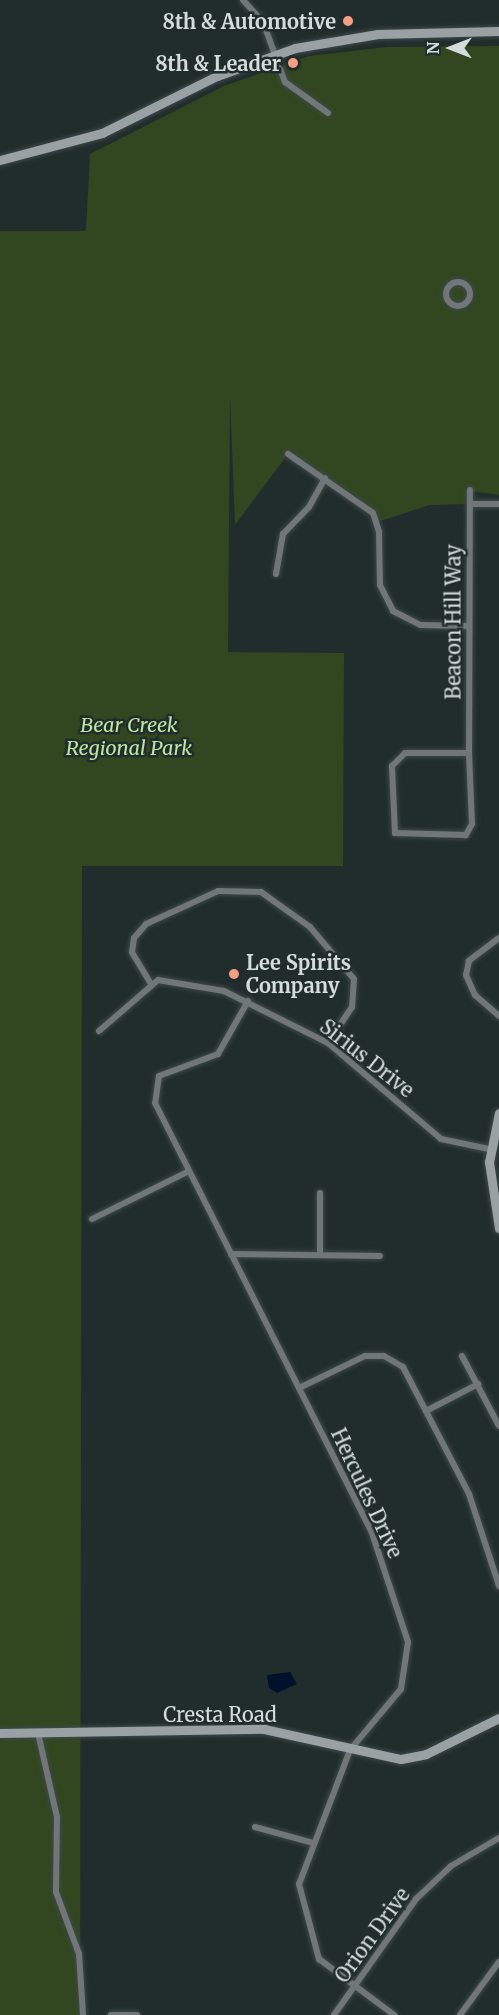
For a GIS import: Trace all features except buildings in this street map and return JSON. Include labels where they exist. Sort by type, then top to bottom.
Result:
[{"type":"main road","points":[[0,160],[102,133],[275,54],[378,34],[499,31]]},
{"type":"main road","points":[[499,1113],[489,1149],[490,1196],[499,1228]]},
{"type":"main road","name":"Cresta Road","points":[[0,1733],[264,1730],[350,1750],[412,1758],[499,1718]]},
{"type":"street","points":[[243,0],[263,22],[293,92],[328,114]]},
{"type":"street","points":[[288,454],[373,513],[379,532],[380,585],[393,611],[421,625],[469,626]]},
{"type":"street","points":[[276,574],[283,534],[309,507],[325,478]]},
{"type":"street","name":"Beacon Hill Way","points":[[470,490],[469,626],[470,753],[470,830],[459,837],[395,833],[396,758],[470,753]]},
{"type":"street","points":[[470,504],[499,504]]},
{"type":"street","points":[[99,1031],[152,984],[133,959],[134,938],[146,924],[218,891],[261,891],[310,927],[354,979],[352,1007],[328,1043]]},
{"type":"street","points":[[499,938],[469,961],[466,975],[475,995],[499,1016]]},
{"type":"street","name":"Sirius Drive","points":[[152,984],[174,980],[248,1001],[328,1043],[441,1140],[489,1149]]},
{"type":"street","name":"Hercules Drive","points":[[248,1001],[218,1054],[165,1071],[155,1085],[155,1103],[371,1530],[408,1642],[408,1666],[396,1701],[350,1750],[299,1884],[311,1940],[325,1965],[394,2015]]},
{"type":"street","points":[[92,1219],[189,1171]]},
{"type":"street","points":[[320,1194],[320,1255]]},
{"type":"street","points":[[231,1254],[380,1256]]},
{"type":"street","points":[[299,1388],[352,1360],[375,1355],[393,1360],[408,1375],[469,1494],[499,1586]]},
{"type":"street","points":[[462,1356],[499,1426]]},
{"type":"street","points":[[426,1411],[478,1384]]},
{"type":"street","points":[[38,1733],[57,1817],[56,1892],[79,1954],[83,2015]]},
{"type":"street","points":[[255,1827],[313,1843]]},
{"type":"street","name":"Orion Drive","points":[[334,2015],[423,1893],[463,1858],[499,1838]]},
{"type":"street","points":[[460,2015],[499,1962]]},
{"type":"street","points":[[111,2015],[137,2015]]},
{"type":"green space","name":"Bear Creek Regional Park","points":[[499,46],[499,495],[470,491],[470,504],[430,505],[377,522],[360,499],[288,454],[235,525],[230,396],[228,652],[344,653],[343,866],[82,866],[80,2015],[0,2015],[0,231],[86,231],[90,154],[224,86],[309,56],[387,47]]},
{"type":"water","points":[[290,1672],[297,1684],[277,1693],[269,1688],[267,1675]]},
{"type":"place","name":"8th & Automotive","points":[[348,21]]},
{"type":"place","name":"8th & Leader","points":[[293,63]]},
{"type":"place","name":"Lee Spirits Company","points":[[234,974]]}]
